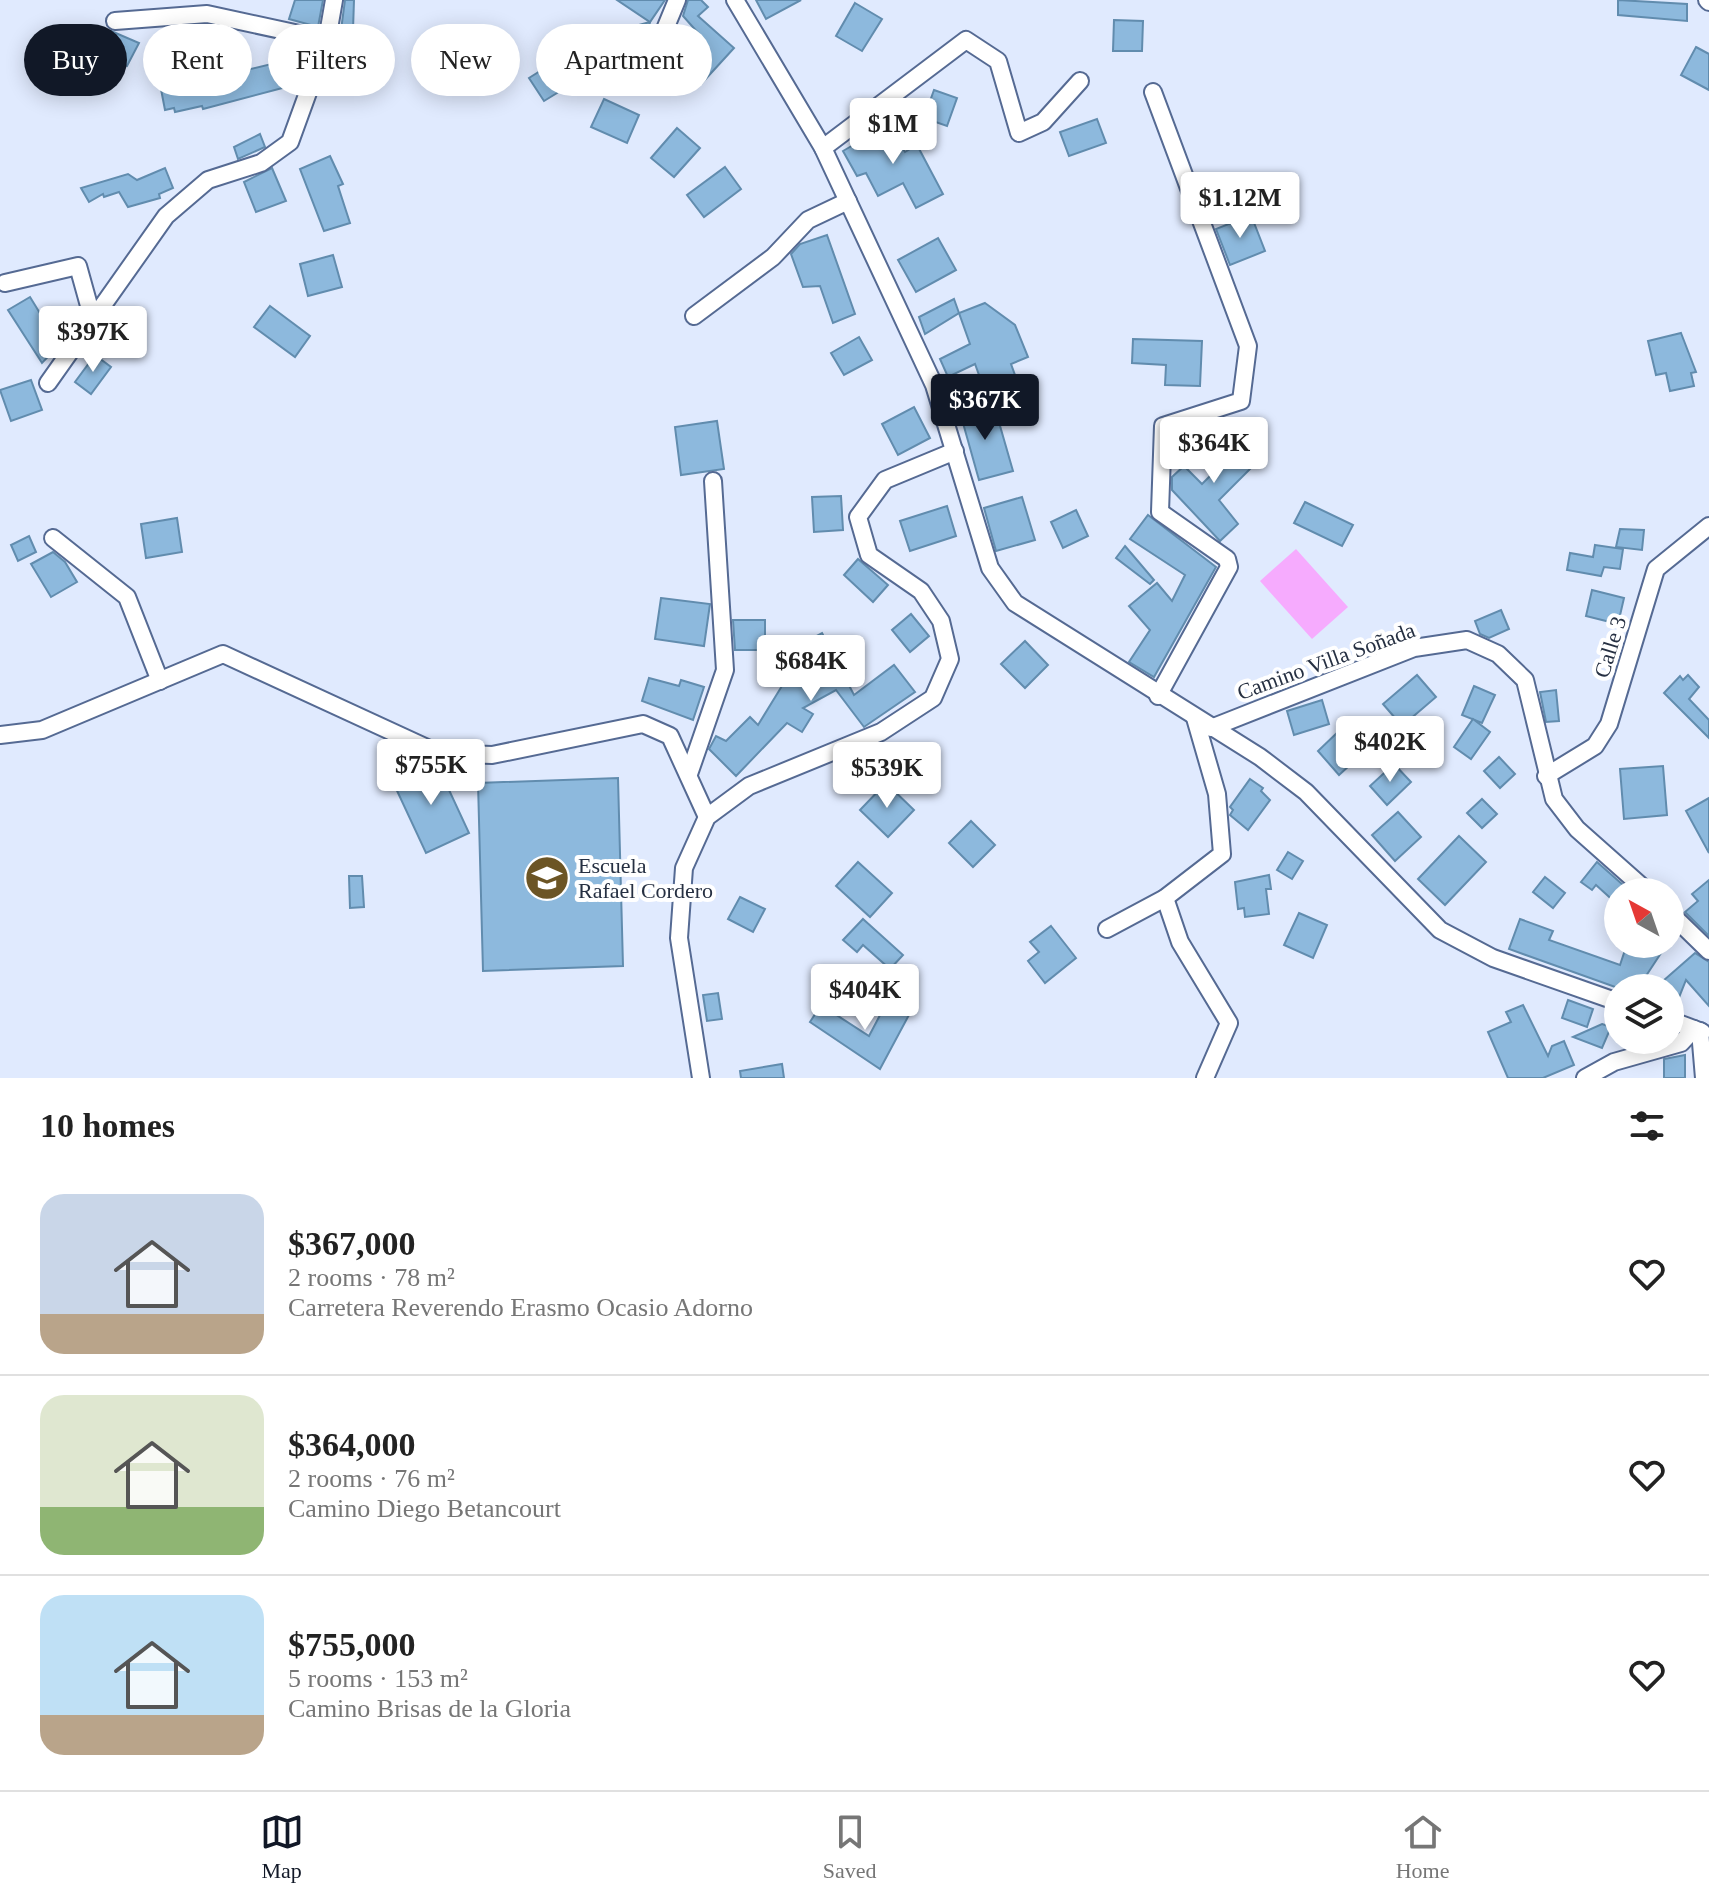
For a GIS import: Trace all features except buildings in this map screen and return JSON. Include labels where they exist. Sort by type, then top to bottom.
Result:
[{"type":"street","points":[[330,24],[334,0]]},
{"type":"street","points":[[667,24],[677,0]]},
{"type":"street","points":[[736,0],[823,148],[934,385],[990,568],[1015,603],[1158,696],[1260,757],[1306,792],[1440,930],[1493,958],[1604,997]]},
{"type":"street","points":[[115,21],[207,14],[268,27]]},
{"type":"street","points":[[823,148],[966,40],[998,61],[1019,133],[1043,122],[1080,81]]},
{"type":"street","points":[[1153,92],[1248,346],[1241,401],[1163,426],[1160,512],[1227,559],[1229,567],[1158,696]]},
{"type":"street","points":[[48,383],[166,216],[208,180],[261,163],[290,142],[307,96]]},
{"type":"street","points":[[694,316],[773,257],[808,220],[848,201]]},
{"type":"street","points":[[5,283],[78,266],[93,320]]},
{"type":"street","points":[[701,1078],[679,938],[684,868],[707,817],[749,786],[881,732],[933,698],[950,659],[941,621],[921,591],[869,555],[858,517],[885,480],[955,451]]},
{"type":"street","points":[[689,774],[725,670],[713,481]]},
{"type":"street","name":"Calle 3","points":[[1546,776],[1595,746],[1609,724],[1656,569],[1709,526]]},
{"type":"street","points":[[53,538],[127,597],[160,681]]},
{"type":"street","name":"Camino Villa Soñada","points":[[1211,728],[1414,648],[1467,640],[1498,654],[1525,680],[1554,799],[1577,829],[1632,878]]},
{"type":"street","points":[[0,735],[42,730],[223,654],[438,753],[492,755],[643,724],[670,736],[707,817]]},
{"type":"street","points":[[1107,929],[1165,898],[1222,854],[1217,794],[1195,718]]},
{"type":"street","points":[[1165,898],[1180,942],[1229,1023],[1205,1078]]},
{"type":"street","points":[[1684,927],[1709,951]]},
{"type":"street","points":[[1585,1078],[1614,1062],[1681,1043],[1701,1032],[1704,1078]]},
{"type":"shaded area","points":[[1296,549],[1348,607],[1312,639],[1260,581]]},
{"type":"place","name":"Escuela Rafael Cordero","points":[[547,878]]}]
